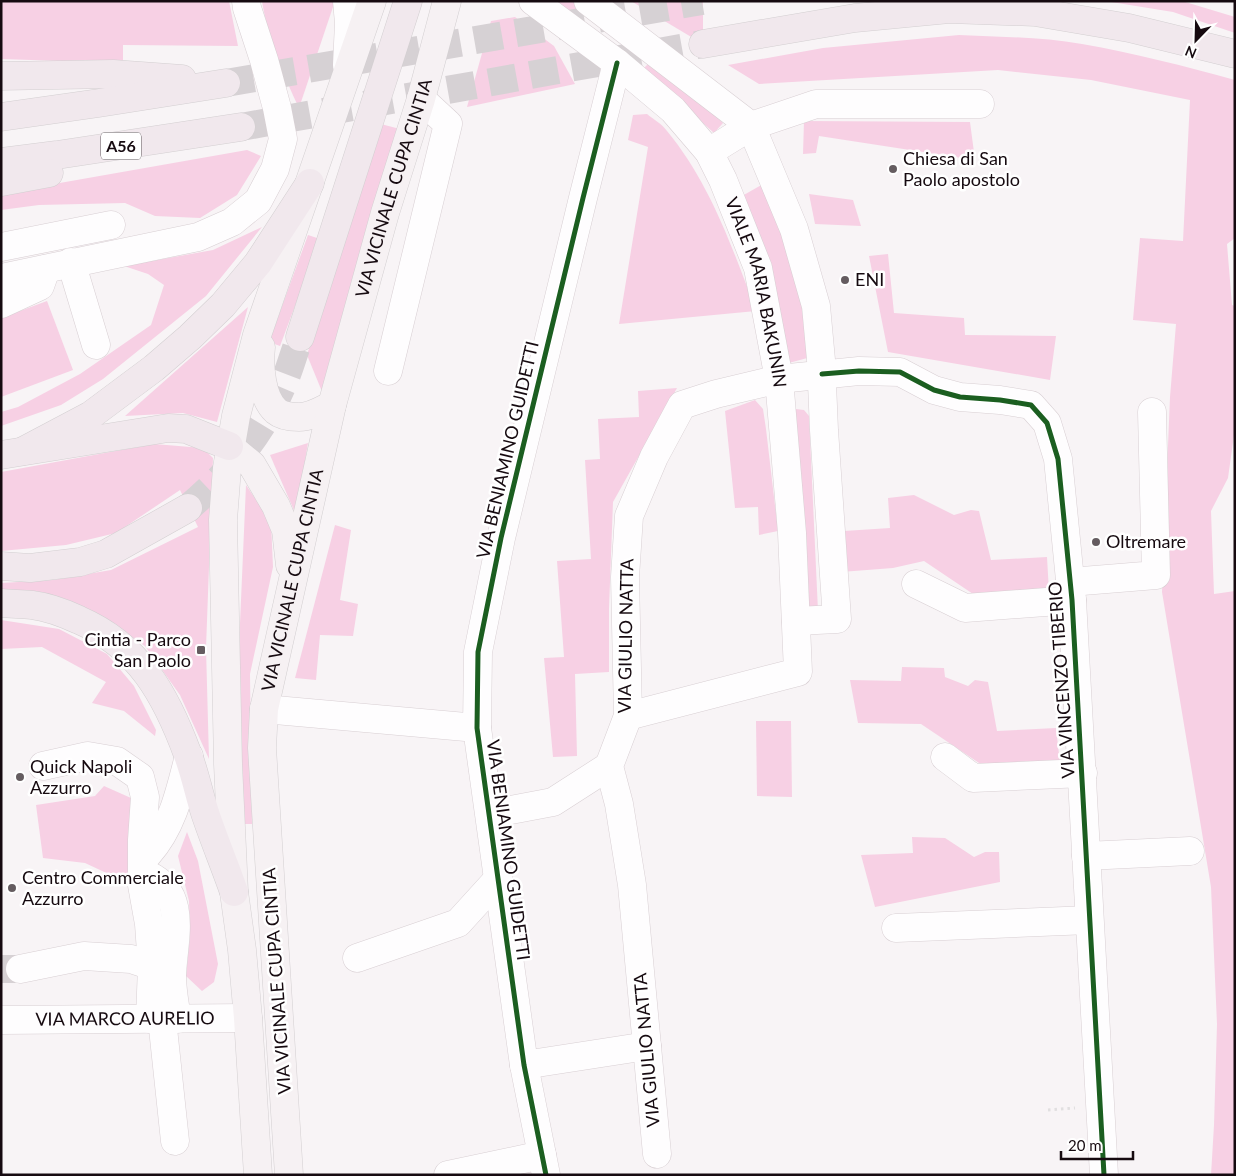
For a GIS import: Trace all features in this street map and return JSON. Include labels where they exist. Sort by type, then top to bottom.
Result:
[{"type":"highway","points":[[300,337],[408,1]]},
{"type":"highway","points":[[703,44],[854,18],[949,9],[1035,12],[1129,28],[1235,54]]},
{"type":"highway","points":[[1,76],[113,74],[226,83],[1,116]]},
{"type":"highway","name":"A56","points":[[1,162],[57,156],[241,127]]},
{"type":"highway","points":[[1,182],[60,170],[160,140]]},
{"type":"highway","points":[[12,453],[90,415],[154,368],[190,337],[223,305],[258,263],[310,183]]},
{"type":"highway","points":[[12,453],[168,428],[186,429],[229,446]]},
{"type":"highway","points":[[3,567],[30,568],[58,565],[80,562],[106,554],[188,508]]},
{"type":"highway","points":[[1,603],[32,605],[59,611],[93,627],[124,648],[142,666],[166,702],[189,756],[206,814],[234,892]]},
{"type":"main road","name":"VIA VICINALE CUPA CINTIA","points":[[258,1175],[248,1018],[242,950],[234,892],[228,764],[224,520],[229,446],[266,306],[372,1]]},
{"type":"main road","name":"VIA VICINALE CUPA CINTIA","points":[[289,1175],[262,748],[264,709],[332,405],[385,213],[451,3]]},
{"type":"main road","points":[[266,306],[260,361],[267,397],[276,411],[286,416],[300,418],[314,414],[332,405]]},
{"type":"main road","points":[[229,446],[252,465],[276,506],[286,530],[292,587]]},
{"type":"street","points":[[1,278],[198,237],[232,222],[258,201],[275,168],[283,139],[269,79],[246,1]]},
{"type":"street","points":[[347,1],[349,23],[347,77]]},
{"type":"street","name":"VIALE MARIA BAKUNIN","points":[[533,1],[617,63],[673,110],[709,152],[723,180],[758,268],[780,379],[792,533],[798,672],[628,716]]},
{"type":"street","points":[[588,1],[751,126],[794,229],[816,306],[837,619],[796,621]]},
{"type":"street","points":[[584,38],[629,32]]},
{"type":"street","name":"VIA BENIAMINO GUIDETTI","points":[[544,1165],[524,1064],[477,728],[478,652],[501,538],[580,207],[617,63]]},
{"type":"street","points":[[388,372],[448,124],[420,99]]},
{"type":"street","points":[[709,152],[751,126],[816,104],[980,104]]},
{"type":"street","points":[[1,247],[111,225]]},
{"type":"street","points":[[1,304],[40,286],[58,266]]},
{"type":"street","points":[[58,266],[96,345]]},
{"type":"street","name":"VIA VINCENZO TIBERIO","points":[[780,379],[859,371],[900,372],[934,390],[960,397],[1031,405],[1047,423],[1058,458],[1071,591],[1083,773],[1089,920],[1104,1175]]},
{"type":"street","name":"VIA GIULIO NATTA","points":[[657,1154],[632,885],[619,804],[608,766],[628,716],[625,577],[629,516],[654,457],[682,405],[716,394],[780,379]]},
{"type":"street","points":[[916,584],[965,608],[1156,575],[1152,412]]},
{"type":"street","points":[[784,436],[824,430]]},
{"type":"street","name":"VIA BENIAMINO GUIDETTI","points":[[264,709],[477,728]]},
{"type":"street","points":[[43,766],[88,756],[117,761],[140,777],[145,797],[145,863],[152,966],[163,1019],[175,1141]]},
{"type":"street","points":[[145,863],[167,829],[189,756]]},
{"type":"street","points":[[945,757],[973,778],[1083,773]]},
{"type":"street","points":[[490,814],[552,802],[608,766]]},
{"type":"street","points":[[1086,856],[1190,851]]},
{"type":"street","points":[[145,863],[160,880],[173,900],[177,925],[172,978],[163,1019]]},
{"type":"street","points":[[358,958],[458,923],[498,880]]},
{"type":"street","points":[[896,928],[1089,920]]},
{"type":"street","points":[[20,969],[84,956],[132,959],[152,966]]},
{"type":"street","name":"VIA MARCO AURELIO","points":[[1,1020],[248,1018]]},
{"type":"street","points":[[524,1064],[647,1046]]},
{"type":"street","points":[[448,1175],[544,1165]]},
{"type":"shaded area","points":[[1,1],[229,1],[238,46],[123,45],[123,63],[1,59]]},
{"type":"shaded area","points":[[262,1],[335,1],[299,108],[277,56]]},
{"type":"shaded area","points":[[552,1],[572,1],[584,10],[574,16]]},
{"type":"shaded area","points":[[631,1],[703,1],[703,44]]},
{"type":"shaded area","points":[[1105,1],[1182,1],[1235,17],[1235,33],[1173,12]]},
{"type":"shaded area","points":[[515,17],[554,46],[575,84],[467,107],[491,21]]},
{"type":"shaded area","points":[[959,35],[1036,39],[1082,44],[1121,51],[1235,80],[1235,238],[1227,244],[1232,305],[1235,306],[1235,428],[1228,478],[1211,511],[1214,594],[1235,591],[1235,1175],[1211,1175],[1217,1024],[1211,887],[1162,592],[1170,397],[1176,324],[1133,320],[1140,238],[1183,241],[1190,100],[1091,80],[998,70],[759,84],[728,65],[823,48]]},
{"type":"shaded area","points":[[653,59],[723,123],[714,133],[643,69]]},
{"type":"shaded area","points":[[647,114],[665,128],[696,172],[719,217],[756,311],[619,324],[648,147],[628,140],[633,115]]},
{"type":"shaded area","points":[[804,121],[970,122],[975,160],[819,136],[816,153],[803,154]]},
{"type":"shaded area","points":[[377,123],[400,129],[323,394],[307,355]]},
{"type":"shaded area","points":[[247,150],[261,156],[237,195],[200,218],[155,216],[125,203],[39,205],[1,210],[1,191],[37,187]]},
{"type":"shaded area","points":[[765,183],[794,265],[811,357],[785,364],[742,196]]},
{"type":"shaded area","points":[[809,194],[853,200],[861,226],[815,224]]},
{"type":"shaded area","points":[[262,227],[206,296],[103,379],[61,405],[1,426],[1,412],[18,407],[80,374],[151,325],[164,285],[148,274],[124,266],[213,250]]},
{"type":"shaded area","points":[[308,235],[320,239],[280,346],[269,342]]},
{"type":"shaded area","points":[[888,254],[894,313],[964,318],[965,335],[1056,336],[1050,380],[888,352],[869,256]]},
{"type":"shaded area","points":[[47,301],[73,370],[1,397],[1,318]]},
{"type":"shaded area","points":[[248,307],[217,422],[183,413],[125,416]]},
{"type":"shaded area","points":[[677,388],[613,502],[609,672],[575,674],[577,756],[553,757],[544,658],[564,657],[557,561],[591,559],[585,460],[600,459],[598,419],[639,417],[638,391]]},
{"type":"shaded area","points":[[755,400],[763,409],[778,531],[759,535],[758,507],[735,508],[725,411]]},
{"type":"shaded area","points":[[796,409],[804,410],[809,416],[818,611],[801,612],[792,412]]},
{"type":"shaded area","points":[[308,443],[296,515],[270,455]]},
{"type":"shaded area","points":[[154,444],[203,448],[213,458],[206,648],[209,759],[180,695],[145,646],[101,617],[1,594],[1,583],[53,580],[111,570],[198,527],[180,490],[116,533],[66,545],[1,551],[1,472]]},
{"type":"shaded area","points":[[246,485],[271,522],[273,567],[250,674],[252,824],[243,824],[238,669]]},
{"type":"shaded area","points":[[914,495],[954,515],[971,510],[979,511],[991,560],[1047,557],[1049,592],[979,598],[924,561],[893,568],[841,572],[844,531],[890,528],[888,498]]},
{"type":"shaded area","points":[[335,525],[351,530],[340,600],[358,604],[353,636],[320,635],[316,680],[295,678]]},
{"type":"shaded area","points":[[1,620],[59,629],[107,654],[134,686],[156,730],[155,736],[124,711],[92,703],[106,682],[42,647],[1,649]]},
{"type":"shaded area","points":[[902,667],[944,668],[945,677],[968,686],[975,680],[988,682],[997,731],[1056,728],[1060,763],[988,769],[921,724],[858,723],[850,680],[901,681]]},
{"type":"shaded area","points":[[756,721],[791,721],[792,797],[757,796]]},
{"type":"shaded area","points":[[104,786],[131,798],[130,884],[85,863],[43,858],[36,805],[95,796]]},
{"type":"shaded area","points":[[187,832],[198,861],[218,964],[214,982],[202,991],[186,976],[190,936],[189,901],[178,856]]},
{"type":"shaded area","points":[[912,837],[945,838],[974,857],[985,852],[999,852],[1000,882],[875,907],[861,855],[913,853]]},
{"type":"tunnel","points":[[226,83],[702,1]]},
{"type":"tunnel","points":[[241,127],[703,44]]},
{"type":"tunnel","points":[[188,508],[218,481],[255,436],[275,402],[300,337]]},
{"type":"tunnel","points":[[1,969],[20,969]]},
{"type":"cycle path","points":[[546,1175],[524,1065],[477,728],[478,652],[501,538],[617,63]]},
{"type":"cycle path","points":[[822,374],[859,371],[900,372],[934,390],[960,397],[1031,405],[1047,423],[1058,459],[1072,600],[1104,1175]]},
{"type":"place","name":"Chiesa di San Paolo apostolo","points":[[893,169]]},
{"type":"place","name":"ENI","points":[[845,280]]},
{"type":"place","name":"Oltremare","points":[[1096,542]]},
{"type":"place","name":"Cintia - Parco San Paolo","points":[[201,650]]},
{"type":"place","name":"Quick Napoli Azzurro","points":[[20,777]]},
{"type":"place","name":"Centro Commerciale Azzurro","points":[[12,888]]}]
